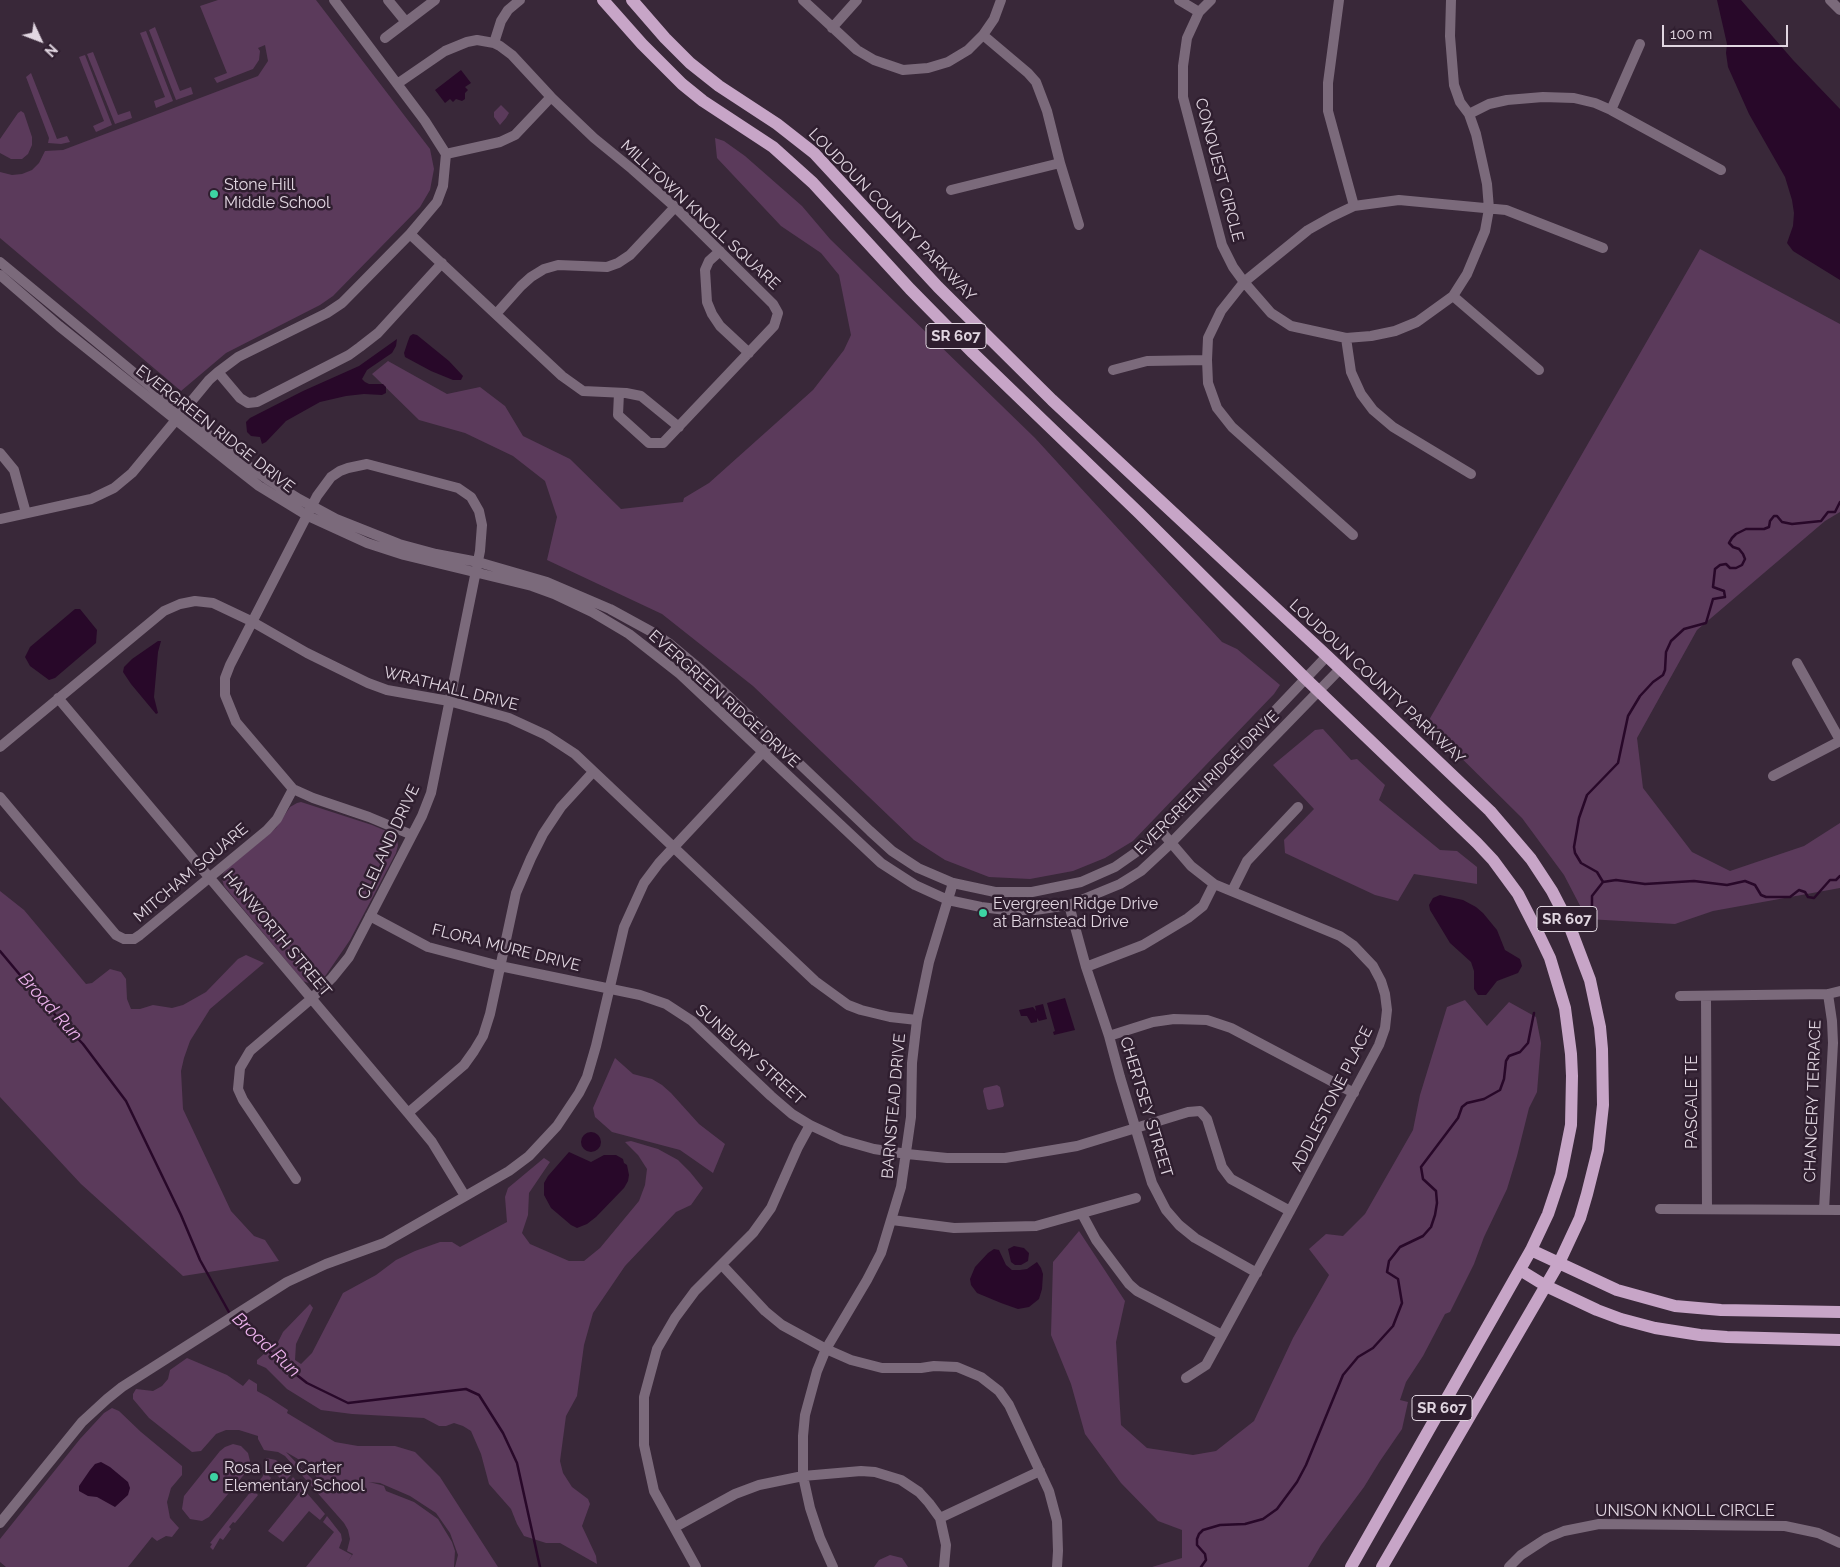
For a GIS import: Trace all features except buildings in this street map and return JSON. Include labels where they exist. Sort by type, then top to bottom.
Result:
[{"type":"main road","name":"SR 607","points":[[603,0],[642,44],[682,84],[703,101],[774,148],[813,182],[910,289],[972,353],[1139,513],[1318,691],[1436,802],[1493,860],[1518,894],[1550,958],[1565,1008],[1572,1061],[1571,1125],[1561,1175],[1548,1214],[1531,1250],[1352,1567]]},
{"type":"main road","name":"LOUDOUN COUNTY PARKWAY","points":[[632,0],[690,63],[719,86],[777,124],[814,153],[938,287],[1003,353],[1490,811],[1519,843],[1552,891],[1568,922],[1582,954],[1590,980],[1600,1026],[1603,1058],[1603,1105],[1598,1150],[1591,1181],[1580,1218],[1559,1264],[1382,1567]]},
{"type":"main road","points":[[1531,1250],[1617,1290],[1675,1306],[1721,1310],[1840,1312]]},
{"type":"main road","points":[[1520,1270],[1546,1286],[1597,1310],[1621,1319],[1662,1330],[1700,1336],[1840,1340]]},
{"type":"street","points":[[0,519],[91,499],[114,488],[132,473],[209,380],[218,372],[238,358],[327,313],[342,303],[410,234],[437,202],[443,186],[446,154],[429,126],[334,0]]},
{"type":"street","points":[[388,0],[406,22]]},
{"type":"street","points":[[385,38],[435,0]]},
{"type":"street","points":[[397,84],[445,51],[477,40],[494,43],[501,20],[508,10],[520,0]]},
{"type":"street","points":[[803,0],[857,50],[874,60],[903,70],[928,68],[948,62],[968,50],[983,35],[994,19],[1001,0]]},
{"type":"street","points":[[832,28],[857,0]]},
{"type":"street","points":[[1179,0],[1200,12]]},
{"type":"street","name":"CONQUEST CIRCLE","points":[[1212,0],[1200,12],[1187,38],[1183,66],[1183,97],[1222,246],[1233,267],[1271,313],[1291,326],[1346,338],[1371,336],[1395,331],[1417,322],[1453,296],[1467,274],[1485,230],[1488,209],[1484,169],[1469,114],[1460,102],[1454,85],[1450,36],[1451,0]]},
{"type":"street","points":[[1339,0],[1328,83],[1328,111],[1354,206]]},
{"type":"street","points":[[1830,0],[1840,10]]},
{"type":"street","points":[[983,35],[1036,82],[1047,111],[1060,163],[1079,225]]},
{"type":"street","name":"MILLTOWN KNOLL SQUARE","points":[[494,43],[512,55],[594,138],[675,208],[773,304],[778,313],[774,326],[663,443],[649,443],[618,416],[619,393]]},
{"type":"street","points":[[1611,110],[1640,44]]},
{"type":"street","points":[[446,154],[500,142],[515,135],[551,96]]},
{"type":"street","points":[[1469,114],[1488,104],[1507,100],[1543,97],[1574,98],[1595,103],[1611,110],[1722,170]]},
{"type":"street","points":[[951,190],[1060,163]]},
{"type":"street","points":[[1353,535],[1232,427],[1217,408],[1208,383],[1206,360],[1208,338],[1221,310],[1244,282],[1308,230],[1354,206],[1399,200],[1506,210],[1523,215],[1603,248]]},
{"type":"street","points":[[496,314],[521,286],[544,269],[558,265],[608,267],[618,263],[630,255],[675,208]]},
{"type":"street","points":[[410,234],[562,376],[583,391],[641,396],[678,427]]},
{"type":"street","points":[[720,251],[709,261],[705,270],[707,302],[720,326],[749,353]]},
{"type":"street","points":[[218,372],[240,398],[248,403],[257,402],[360,348],[378,333],[442,263]]},
{"type":"street","name":"EVERGREEN RIDGE DRIVE","points":[[1,268],[180,416],[310,511],[336,519],[399,544],[477,567],[554,594],[592,612],[623,630],[680,674],[881,863],[915,885],[948,900],[979,907],[1006,910],[1035,910],[1069,905],[1120,884],[1141,871],[1170,844],[1340,669]]},
{"type":"street","points":[[1453,296],[1539,370]]},
{"type":"street","points":[[1346,338],[1352,372],[1361,394],[1372,410],[1393,427],[1471,474]]},
{"type":"street","points":[[1113,370],[1147,361],[1206,360]]},
{"type":"street","points":[[0,453],[14,470],[26,513]]},
{"type":"street","name":"CLELAND DRIVE","points":[[294,789],[236,722],[225,695],[225,678],[252,621],[318,496],[331,477],[348,468],[367,464],[458,488],[471,497],[479,511],[482,525],[477,567],[431,793],[412,835],[349,957],[312,999],[250,1050],[244,1059],[238,1077],[238,1089],[243,1100],[296,1179]]},
{"type":"street","name":"EVERGREEN RIDGE DRIVE","points":[[477,567],[547,582],[572,591],[652,632],[700,669],[892,851],[918,868],[953,883],[995,892],[1045,891],[1064,887],[1115,867],[1145,846],[1327,656]]},
{"type":"street","points":[[0,747],[164,611],[180,604],[203,601],[252,621]]},
{"type":"street","name":"WRATHALL DRIVE","points":[[252,621],[307,653],[368,683],[387,690],[449,702],[510,718],[530,726],[562,744],[828,992],[848,1005],[861,1010],[890,1017],[917,1020]]},
{"type":"street","points":[[1773,776],[1840,740],[1797,662]]},
{"type":"street","name":"HANWORTH STREET","points":[[58,698],[432,1142],[465,1196]]},
{"type":"street","points":[[0,1523],[72,1434],[93,1411],[112,1395],[266,1294],[326,1264],[384,1243],[509,1171],[529,1156],[557,1126],[579,1093],[587,1077],[624,927],[644,883],[673,847],[774,740]]},
{"type":"street","points":[[408,1113],[464,1065],[483,1036],[490,1014],[516,893],[543,834],[561,807],[593,772]]},
{"type":"street","points":[[294,789],[412,835]]},
{"type":"street","name":"MITCHAM SQUARE","points":[[0,797],[116,935],[124,939],[134,939],[209,878],[276,819],[294,789]]},
{"type":"street","points":[[1232,891],[1246,861],[1298,807]]},
{"type":"street","name":"ADDLESTONE PLACE","points":[[1161,831],[1190,866],[1214,884],[1340,936],[1364,954],[1373,966],[1385,994],[1387,1010],[1385,1028],[1380,1045],[1257,1273],[1206,1365],[1186,1378]]},
{"type":"street","name":"BARNSTEAD DRIVE","points":[[833,1567],[820,1538],[810,1508],[804,1476],[803,1436],[805,1415],[815,1378],[826,1350],[868,1280],[881,1253],[892,1220],[907,1154],[911,1117],[912,1063],[917,1020],[929,962],[953,883]]},
{"type":"street","points":[[1086,967],[1143,945],[1188,918],[1203,906],[1214,884]]},
{"type":"street","name":"CHERTSEY STREET","points":[[1069,905],[1086,967],[1109,1036],[1134,1128],[1152,1183],[1166,1210],[1194,1238],[1257,1273]]},
{"type":"street","name":"FLORA MURE DRIVE","points":[[370,916],[428,947],[500,966],[610,988]]},
{"type":"street","name":"SUNBURY STREET","points":[[610,988],[640,995],[666,1004],[692,1021],[771,1096],[810,1125],[842,1140],[874,1149],[907,1154],[947,1158],[1004,1158],[1077,1146],[1188,1112],[1200,1111],[1204,1114],[1209,1124],[1226,1174],[1236,1182],[1290,1211]]},
{"type":"street","points":[[1680,996],[1828,994],[1840,991]]},
{"type":"street","name":"CHANCERY TERRACE","points":[[1824,1210],[1833,1043],[1828,994]]},
{"type":"street","name":"PASCALE TE","points":[[1706,996],[1707,1209]]},
{"type":"street","points":[[1109,1036],[1153,1022],[1174,1018],[1207,1020],[1231,1028],[1354,1093]]},
{"type":"street","points":[[696,1567],[654,1491],[644,1445],[644,1397],[657,1349],[671,1326],[695,1291],[753,1233],[771,1208],[798,1147],[810,1125]]},
{"type":"street","points":[[892,1220],[954,1228],[1036,1226],[1136,1198]]},
{"type":"street","points":[[1660,1209],[1840,1210]]},
{"type":"street","points":[[1082,1214],[1096,1240],[1129,1284],[1137,1291],[1222,1335]]},
{"type":"street","points":[[722,1265],[771,1316],[802,1337],[826,1350],[868,1366],[902,1369],[945,1366],[964,1370],[982,1377],[999,1391],[1009,1404],[1049,1492],[1057,1521],[1057,1567]]},
{"type":"street","points":[[675,1527],[735,1494],[768,1483],[804,1476],[861,1471],[874,1472],[890,1476],[920,1492],[940,1518],[946,1545],[944,1567]]},
{"type":"street","points":[[940,1518],[1040,1471]]},
{"type":"street","name":"UNISON KNOLL CIRCLE","points":[[1509,1567],[1521,1555],[1547,1538],[1564,1531],[1599,1524],[1785,1526],[1818,1533],[1840,1543]]},
{"type":"shaded area","name":"Stone Hill Middle School","points":[[218,0],[316,0],[430,149],[434,169],[430,190],[420,207],[333,296],[320,305],[226,353],[181,391],[0,238],[0,172],[12,175],[22,174],[32,170],[39,163],[45,151],[63,150],[258,76],[268,61],[265,45],[258,48],[260,51],[259,60],[253,69],[217,83],[214,78],[227,73],[200,6]]},
{"type":"shaded area","points":[[1717,0],[1741,0],[1793,60],[1840,109],[1840,280],[1793,251],[1787,243],[1793,226],[1792,200],[1785,177],[1749,114],[1728,67],[1727,44]]},
{"type":"shaded area","points":[[155,27],[180,91],[191,87],[193,94],[176,100],[149,30]]},
{"type":"shaded area","points":[[146,31],[173,101],[156,108],[154,101],[165,97],[140,33]]},
{"type":"shaded area","points":[[93,52],[118,115],[130,111],[132,118],[115,124],[87,54]]},
{"type":"shaded area","points":[[85,55],[112,125],[96,132],[93,126],[104,121],[79,57]]},
{"type":"shaded area","points":[[461,70],[471,83],[465,87],[468,90],[465,93],[465,99],[462,101],[456,99],[453,102],[450,99],[445,103],[435,90]]},
{"type":"shaded area","points":[[31,73],[57,139],[67,136],[70,142],[61,144],[48,143],[49,138],[26,77]]},
{"type":"shaded area","points":[[501,105],[509,113],[500,125],[494,117],[494,112]]},
{"type":"shaded area","points":[[21,111],[24,113],[32,137],[32,145],[28,154],[22,159],[11,159],[0,153],[0,139]]},
{"type":"shaded area","points":[[715,138],[724,141],[745,156],[802,206],[830,239],[1035,438],[1222,642],[1237,649],[1280,685],[1274,694],[1133,841],[1105,858],[1073,871],[1030,879],[989,877],[945,860],[914,840],[753,686],[662,614],[547,560],[557,517],[545,481],[513,456],[465,433],[419,420],[372,374],[388,361],[447,394],[480,387],[505,406],[523,436],[570,459],[621,509],[683,502],[684,498],[709,483],[813,390],[844,350],[851,335],[839,275],[821,253],[781,226],[717,158]]},
{"type":"shaded area","points":[[1700,249],[1840,324],[1840,512],[1825,521],[1697,630],[1637,738],[1643,788],[1692,852],[1730,871],[1804,846],[1840,823],[1840,888],[1713,911],[1675,924],[1587,919],[1564,875],[1522,818],[1434,731],[1429,720]]},
{"type":"shaded area","points":[[413,334],[417,335],[449,361],[463,376],[461,380],[453,380],[431,371],[405,357],[404,353],[408,341]]},
{"type":"shaded area","points":[[397,339],[392,353],[367,370],[362,379],[369,384],[383,384],[386,387],[386,393],[382,395],[346,396],[320,402],[286,421],[262,444],[260,437],[251,436],[247,432],[246,422],[250,418],[303,391],[359,366]]},
{"type":"shaded area","points":[[75,609],[80,609],[97,630],[96,643],[55,678],[49,680],[30,666],[25,657],[30,647]]},
{"type":"shaded area","points":[[158,641],[161,641],[158,652],[154,697],[158,713],[156,714],[123,672],[124,667],[132,659]]},
{"type":"shaded area","points":[[1323,729],[1351,760],[1357,759],[1385,785],[1379,800],[1440,850],[1457,851],[1477,867],[1477,884],[1414,874],[1398,901],[1375,895],[1285,853],[1284,840],[1314,809],[1273,765],[1315,730]]},
{"type":"shaded area","points":[[301,802],[391,833],[397,840],[398,845],[396,853],[350,940],[326,975],[319,982],[311,984],[303,981],[224,886],[222,879],[223,874],[228,868],[276,828],[290,807]]},
{"type":"shaded area","points":[[0,891],[24,910],[86,984],[92,983],[110,969],[121,972],[126,979],[127,999],[131,1009],[140,1009],[153,1005],[172,1008],[183,1005],[206,992],[238,959],[246,955],[264,963],[210,1009],[190,1041],[181,1071],[183,1109],[231,1211],[254,1236],[265,1240],[279,1261],[183,1276],[81,1184],[0,1097]]},
{"type":"shaded area","points":[[1440,895],[1463,900],[1483,913],[1497,930],[1505,950],[1520,959],[1522,966],[1518,973],[1497,981],[1486,995],[1478,995],[1474,989],[1474,971],[1471,962],[1450,943],[1430,910],[1429,905],[1433,898]]},
{"type":"shaded area","points":[[1065,998],[1075,1030],[1054,1035],[1053,1032],[1055,1031],[1047,1003]]},
{"type":"shaded area","points":[[1465,1000],[1487,1026],[1509,1002],[1536,1017],[1541,1043],[1537,1092],[1529,1108],[1507,1189],[1484,1237],[1474,1264],[1450,1312],[1445,1314],[1423,1356],[1406,1382],[1400,1400],[1408,1402],[1402,1429],[1364,1487],[1321,1545],[1308,1567],[1152,1567],[1182,1558],[1182,1530],[1158,1521],[1121,1483],[1085,1434],[1071,1384],[1051,1335],[1053,1262],[1079,1231],[1125,1301],[1116,1342],[1121,1425],[1147,1448],[1193,1455],[1216,1451],[1254,1421],[1293,1338],[1329,1275],[1309,1249],[1326,1234],[1343,1236],[1365,1214],[1413,1130],[1420,1095],[1447,1007]]},
{"type":"shaded area","points":[[1043,1004],[1047,1019],[1039,1021],[1037,1018],[1037,1022],[1031,1023],[1027,1016],[1021,1016],[1019,1010],[1033,1007],[1036,1011],[1035,1006]]},
{"type":"shaded area","points":[[615,1058],[633,1074],[652,1079],[662,1085],[699,1124],[725,1144],[713,1173],[680,1150],[612,1132],[595,1117],[593,1108]]},
{"type":"shaded area","points":[[997,1085],[1000,1087],[1004,1105],[1003,1107],[989,1110],[987,1109],[983,1091],[984,1088]]},
{"type":"shaded area","points":[[591,1132],[598,1135],[601,1142],[598,1149],[591,1152],[584,1149],[581,1142],[584,1135]]},
{"type":"shaded area","points":[[631,1141],[658,1149],[678,1160],[703,1188],[691,1205],[676,1212],[625,1266],[593,1313],[584,1345],[577,1396],[566,1416],[560,1461],[563,1473],[572,1487],[588,1499],[590,1504],[582,1526],[596,1556],[597,1564],[560,1543],[546,1543],[524,1536],[511,1509],[489,1484],[481,1454],[471,1431],[463,1426],[454,1423],[439,1426],[424,1418],[352,1414],[321,1410],[287,1389],[266,1368],[257,1364],[257,1360],[278,1342],[283,1332],[310,1304],[313,1308],[296,1344],[295,1360],[301,1364],[312,1353],[343,1293],[376,1275],[396,1260],[415,1251],[440,1242],[452,1242],[460,1247],[507,1222],[505,1197],[508,1188],[544,1158],[550,1162],[529,1193],[528,1215],[522,1233],[530,1244],[569,1261],[584,1261],[600,1248],[639,1201],[645,1185],[647,1169],[638,1155],[625,1142]]},
{"type":"shaded area","points":[[569,1152],[591,1162],[604,1155],[616,1155],[623,1159],[627,1165],[629,1175],[624,1188],[596,1217],[587,1224],[577,1228],[551,1208],[544,1195],[544,1183],[548,1176]]},
{"type":"shaded area","points":[[1014,1246],[1024,1248],[1029,1253],[1028,1261],[1021,1265],[1015,1265],[1011,1262],[1008,1249]]},
{"type":"shaded area","points":[[994,1249],[999,1250],[1006,1265],[1012,1270],[1027,1269],[1037,1262],[1041,1268],[1043,1274],[1039,1299],[1029,1307],[1018,1309],[1001,1303],[977,1293],[971,1285],[970,1279],[975,1267]]},
{"type":"shaded area","points":[[187,1358],[227,1375],[243,1386],[249,1379],[257,1384],[257,1391],[288,1410],[287,1413],[335,1442],[358,1446],[395,1446],[415,1452],[440,1477],[498,1567],[455,1567],[458,1555],[450,1533],[436,1513],[410,1496],[380,1483],[369,1482],[384,1486],[386,1491],[414,1502],[438,1519],[452,1542],[455,1551],[454,1567],[306,1567],[334,1532],[323,1522],[327,1516],[341,1534],[342,1540],[339,1548],[352,1555],[347,1563],[353,1554],[347,1551],[350,1539],[344,1523],[285,1456],[278,1452],[264,1450],[258,1436],[239,1430],[226,1430],[216,1434],[201,1451],[192,1452],[149,1418],[133,1399],[133,1394],[136,1389],[153,1391],[162,1386],[168,1379],[170,1370]],"holes":[[[286,1452],[298,1459],[320,1480],[335,1489],[359,1484],[334,1492],[313,1480]]]},
{"type":"shaded area","points":[[112,1408],[119,1411],[182,1466],[182,1475],[171,1488],[167,1502],[170,1518],[179,1528],[172,1537],[166,1536],[157,1541],[152,1537],[128,1567],[6,1567],[0,1562],[0,1539],[80,1439],[104,1413]]},
{"type":"shaded area","points":[[233,1444],[241,1446],[248,1453],[250,1461],[247,1471],[209,1517],[202,1521],[190,1519],[182,1509],[184,1496],[220,1451]]},
{"type":"shaded area","points":[[266,1458],[276,1460],[291,1475],[284,1482],[273,1471],[269,1476],[271,1478],[262,1490],[260,1488],[256,1493],[258,1495],[235,1523],[233,1522],[229,1527],[231,1529],[223,1540],[220,1538],[213,1550],[210,1547],[212,1544],[210,1543],[263,1476]]},
{"type":"shaded area","points":[[101,1462],[128,1482],[130,1488],[128,1495],[115,1507],[97,1497],[88,1496],[79,1491],[79,1486],[90,1470],[95,1464]]},
{"type":"shaded area","points":[[293,1477],[325,1514],[320,1520],[309,1511],[283,1542],[268,1531],[298,1494],[287,1485]]},
{"type":"shaded area","points":[[890,1555],[902,1558],[908,1567],[874,1567],[879,1560]]},
{"type":"waterway","points":[[1590,920],[1592,896],[1603,882],[1597,872],[1581,863],[1574,847],[1579,818],[1587,795],[1618,763],[1628,716],[1640,696],[1653,682],[1663,675],[1666,652],[1671,641],[1684,629],[1706,623],[1713,599],[1725,597],[1724,591],[1713,587],[1715,569],[1720,565],[1726,564],[1730,568],[1736,568],[1742,565],[1745,559],[1739,549],[1729,543],[1736,534],[1746,529],[1764,529],[1769,527],[1770,521],[1774,516],[1777,516],[1782,522],[1792,524],[1821,521],[1828,512],[1835,512],[1840,502]]},
{"type":"waterway","points":[[1603,882],[1616,880],[1645,884],[1694,881],[1727,885],[1745,881],[1755,885],[1761,895],[1766,897],[1790,897],[1799,890],[1805,892],[1808,897],[1814,898],[1830,880],[1836,880],[1840,876]]},
{"type":"waterway","name":"Broad Run","points":[[0,951],[41,1000],[83,1044],[126,1101],[181,1215],[200,1260],[230,1314]]},
{"type":"waterway","points":[[1201,1567],[1206,1560],[1205,1554],[1197,1545],[1197,1539],[1203,1530],[1220,1525],[1245,1524],[1263,1519],[1277,1509],[1297,1482],[1306,1465],[1343,1375],[1358,1357],[1373,1348],[1393,1326],[1402,1303],[1398,1279],[1387,1272],[1389,1261],[1400,1247],[1423,1236],[1431,1227],[1435,1215],[1436,1191],[1423,1179],[1421,1167],[1458,1118],[1462,1107],[1467,1103],[1484,1099],[1500,1090],[1504,1079],[1506,1061],[1509,1056],[1520,1052],[1528,1043],[1534,1013]]},
{"type":"waterway","name":"Broad Run","points":[[233,1319],[307,1383],[348,1403],[466,1389],[479,1395],[503,1433],[517,1463],[540,1567]]},
{"type":"place","name":"Stone Hill Middle School","points":[[214,194]]},
{"type":"place","name":"Evergreen Ridge Drive at Barnstead Drive","points":[[983,913]]},
{"type":"place","name":"Rosa Lee Carter Elementary School","points":[[214,1477]]}]
